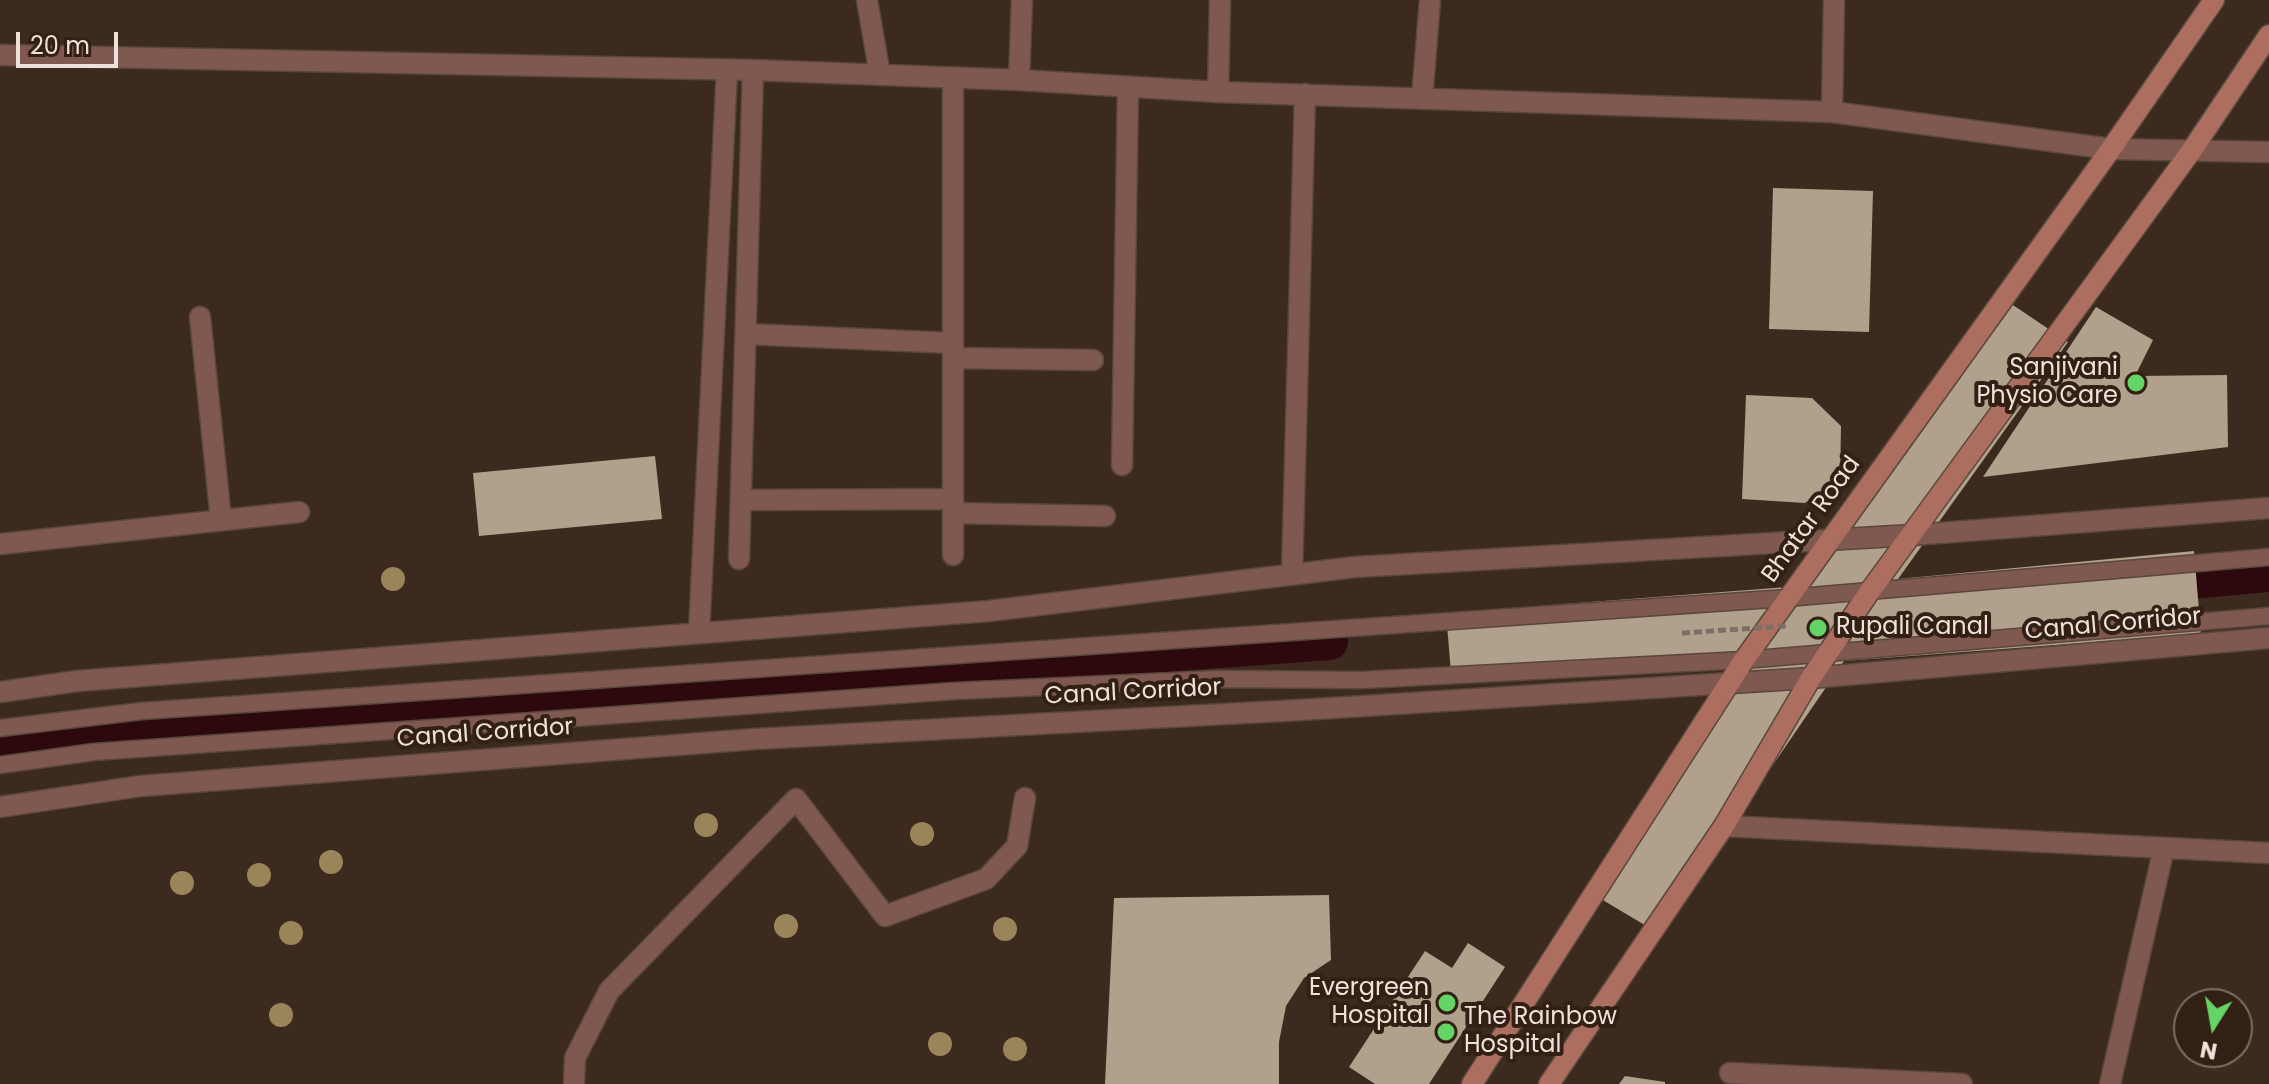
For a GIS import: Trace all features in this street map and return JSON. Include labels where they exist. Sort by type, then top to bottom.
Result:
[{"type":"main road","name":"Bhatar Road","points":[[1472,1084],[1744,660],[2111,149],[2214,0]]},
{"type":"main road","points":[[1549,1084],[1724,826],[1811,678],[1870,591],[2192,150],[2269,35]]},
{"type":"street","points":[[867,0],[880,75]]},
{"type":"street","points":[[1019,80],[1022,0]]},
{"type":"street","points":[[1218,92],[1220,0]]},
{"type":"street","points":[[1422,99],[1430,0]]},
{"type":"street","points":[[1832,112],[1834,0]]},
{"type":"street","points":[[0,55],[753,70],[1019,80],[1218,92],[1832,112],[2111,149],[2269,152]]},
{"type":"street","points":[[699,632],[727,70]]},
{"type":"street","points":[[739,559],[753,70]]},
{"type":"street","points":[[953,79],[953,555]]},
{"type":"street","points":[[1122,465],[1128,87]]},
{"type":"street","points":[[1292,574],[1305,94]]},
{"type":"street","points":[[200,317],[221,520]]},
{"type":"street","points":[[746,334],[1093,360]]},
{"type":"street","points":[[741,500],[953,506],[1105,516]]},
{"type":"street","points":[[0,692],[93,680],[989,611],[1355,567],[1913,535],[2269,508]]},
{"type":"street","points":[[0,544],[299,512]]},
{"type":"street","name":"Canal Corridor","points":[[0,807],[141,786],[755,739],[1285,711],[1811,678],[2269,638]]},
{"type":"street","points":[[574,1084],[575,1058],[609,991],[796,799],[885,916],[986,879],[1017,846],[1025,798]]},
{"type":"street","points":[[1724,826],[2269,853]]},
{"type":"street","points":[[2110,1084],[2164,848]]},
{"type":"street","points":[[1730,1073],[1962,1084]]},
{"type":"lane","points":[[0,728],[174,709],[1787,598],[2269,557]]},
{"type":"lane","points":[[0,765],[109,750],[955,691],[1219,679],[1362,680],[1744,660],[2269,616]]},
{"type":"path","points":[[1682,633],[1787,626]]},
{"type":"building","points":[[1773,188],[1873,191],[1869,332],[1769,329]]},
{"type":"building","points":[[1995,293],[2068,342],[1898,579],[2194,551],[2201,634],[1844,661],[1658,933],[1591,893],[1748,665],[1452,684],[1446,613],[1801,586]]},
{"type":"building","points":[[2096,307],[2153,340],[2135,376],[2227,375],[2228,447],[1983,477]]},
{"type":"building","points":[[1746,395],[1812,398],[1841,426],[1840,481],[1805,503],[1742,499]]},
{"type":"building","points":[[655,456],[662,519],[479,536],[473,473]]},
{"type":"building","points":[[1329,895],[1331,960],[1304,978],[1286,1006],[1279,1042],[1279,1084],[1105,1084],[1114,898]]},
{"type":"building","points":[[1468,943],[1505,967],[1429,1084],[1375,1084],[1349,1067],[1425,951],[1452,968]]},
{"type":"building","points":[[1625,1076],[1665,1082],[1665,1084],[1619,1084]]},
{"type":"waterway","points":[[2147,585],[2269,574]]},
{"type":"waterway","points":[[0,745],[102,731],[1330,642]]},
{"type":"place","name":"Sanjivani Physio Care","points":[[2136,383]]},
{"type":"place","name":"Rupali Canal","points":[[1818,628]]},
{"type":"place","name":"Evergreen Hospital","points":[[1447,1003]]},
{"type":"place","name":"The Rainbow Hospital","points":[[1446,1032]]}]
